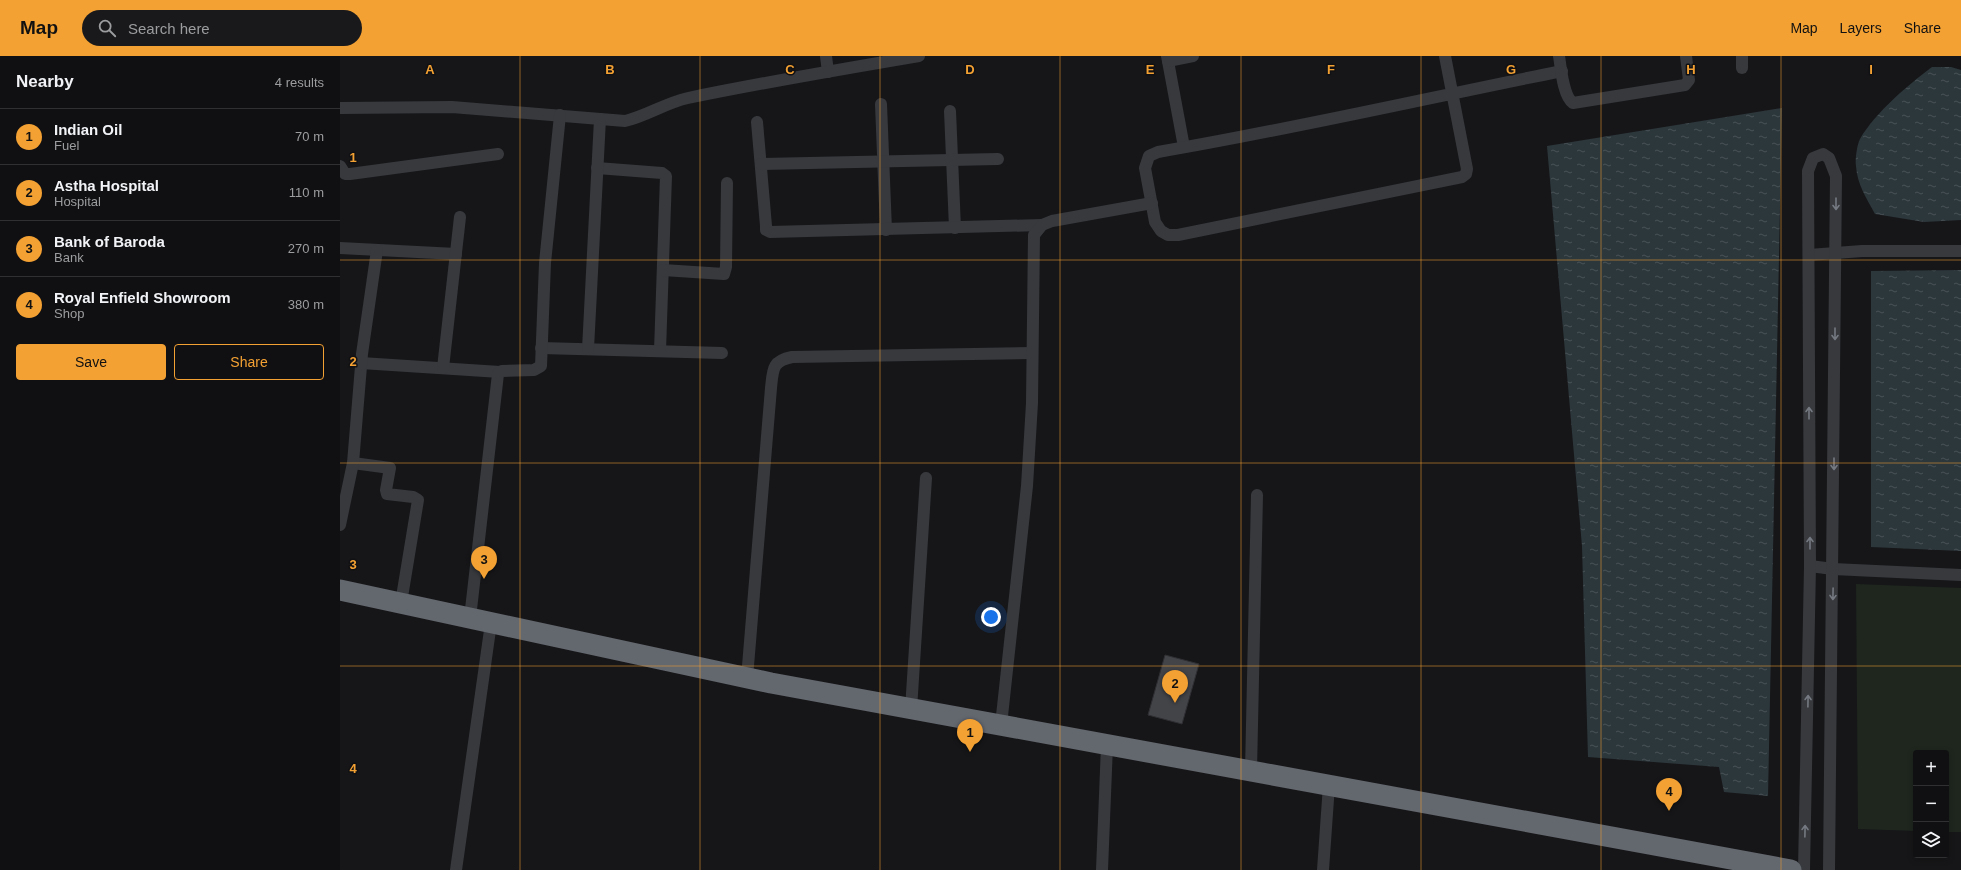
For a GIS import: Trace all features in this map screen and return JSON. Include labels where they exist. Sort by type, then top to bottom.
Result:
[{"type":"highway","points":[[340,590],[747,678],[1764,868],[1791,870]]},
{"type":"street","points":[[826,56],[828,72]]},
{"type":"street","points":[[340,108],[452,107],[625,121],[634,119],[656,108],[687,99],[914,56]]},
{"type":"street","points":[[1184,147],[1167,58],[1193,56]]},
{"type":"street","points":[[1445,56],[1452,93],[1467,169],[1466,174],[1462,177],[1178,235],[1168,235],[1161,231],[1155,222],[1145,168],[1146,161],[1149,156],[1158,152],[1359,114],[1452,93],[1562,71]]},
{"type":"street","points":[[1559,56],[1566,95],[1569,101],[1573,103],[1684,85],[1689,80],[1686,56]]},
{"type":"street","points":[[881,104],[886,230]]},
{"type":"street","points":[[950,111],[955,228]]},
{"type":"street","points":[[361,363],[500,372],[538,369],[541,366],[545,263],[560,115]]},
{"type":"street","points":[[588,349],[600,118]]},
{"type":"street","points":[[757,122],[766,230],[770,232],[1042,225],[1152,204]]},
{"type":"street","points":[[340,166],[344,174],[350,174],[498,154]]},
{"type":"street","points":[[1804,870],[1810,566],[1808,171],[1813,158],[1823,154],[1829,158],[1836,176],[1829,870]]},
{"type":"street","points":[[761,164],[998,159]]},
{"type":"street","points":[[597,168],[662,173],[666,176],[660,351]]},
{"type":"street","points":[[663,270],[724,274],[726,267],[727,183]]},
{"type":"street","points":[[443,368],[460,216]]},
{"type":"street","points":[[1001,725],[1024,519],[1032,403],[1033,244],[1034,235],[1042,225]]},
{"type":"street","points":[[340,248],[456,254]]},
{"type":"street","points":[[340,525],[353,463],[361,363],[377,250]]},
{"type":"street","points":[[1809,255],[1836,253],[1961,251]]},
{"type":"street","points":[[541,348],[722,353]]},
{"type":"street","points":[[747,678],[772,372],[776,364],[781,359],[792,357],[1032,353]]},
{"type":"street","points":[[470,618],[500,372]]},
{"type":"street","points":[[353,463],[390,468],[386,490],[388,494],[413,497],[418,500],[401,603]]},
{"type":"street","points":[[911,709],[926,478]]},
{"type":"street","points":[[1251,771],[1257,494]]},
{"type":"street","points":[[1810,566],[1833,569],[1961,575]]},
{"type":"street","points":[[456,870],[491,623]]},
{"type":"street","points":[[1102,870],[1107,745]]},
{"type":"street","points":[[1323,870],[1329,786]]},
{"type":"shaded area","points":[[1856,584],[1961,588],[1961,832],[1949,832],[1949,750],[1913,750],[1913,831],[1858,829]]},
{"type":"water","points":[[1932,67],[1951,67],[1961,70],[1961,220],[1924,222],[1875,214],[1858,179],[1856,156],[1860,139],[1866,129],[1883,110],[1913,82]]},
{"type":"water","points":[[1782,108],[1768,796],[1724,792],[1719,767],[1588,757],[1582,546],[1547,146]]},
{"type":"water","points":[[1961,270],[1961,551],[1871,547],[1871,271]]},
{"type":"building","points":[[1165,655],[1199,664],[1182,724],[1148,715]]},
{"type":"place","name":"Bank of Baroda","points":[[484,579]]},
{"type":"place","name":"Astha Hospital","points":[[1175,703]]},
{"type":"place","name":"Indian Oil","points":[[970,752]]},
{"type":"place","name":"Royal Enfield Showroom","points":[[1669,811]]}]
